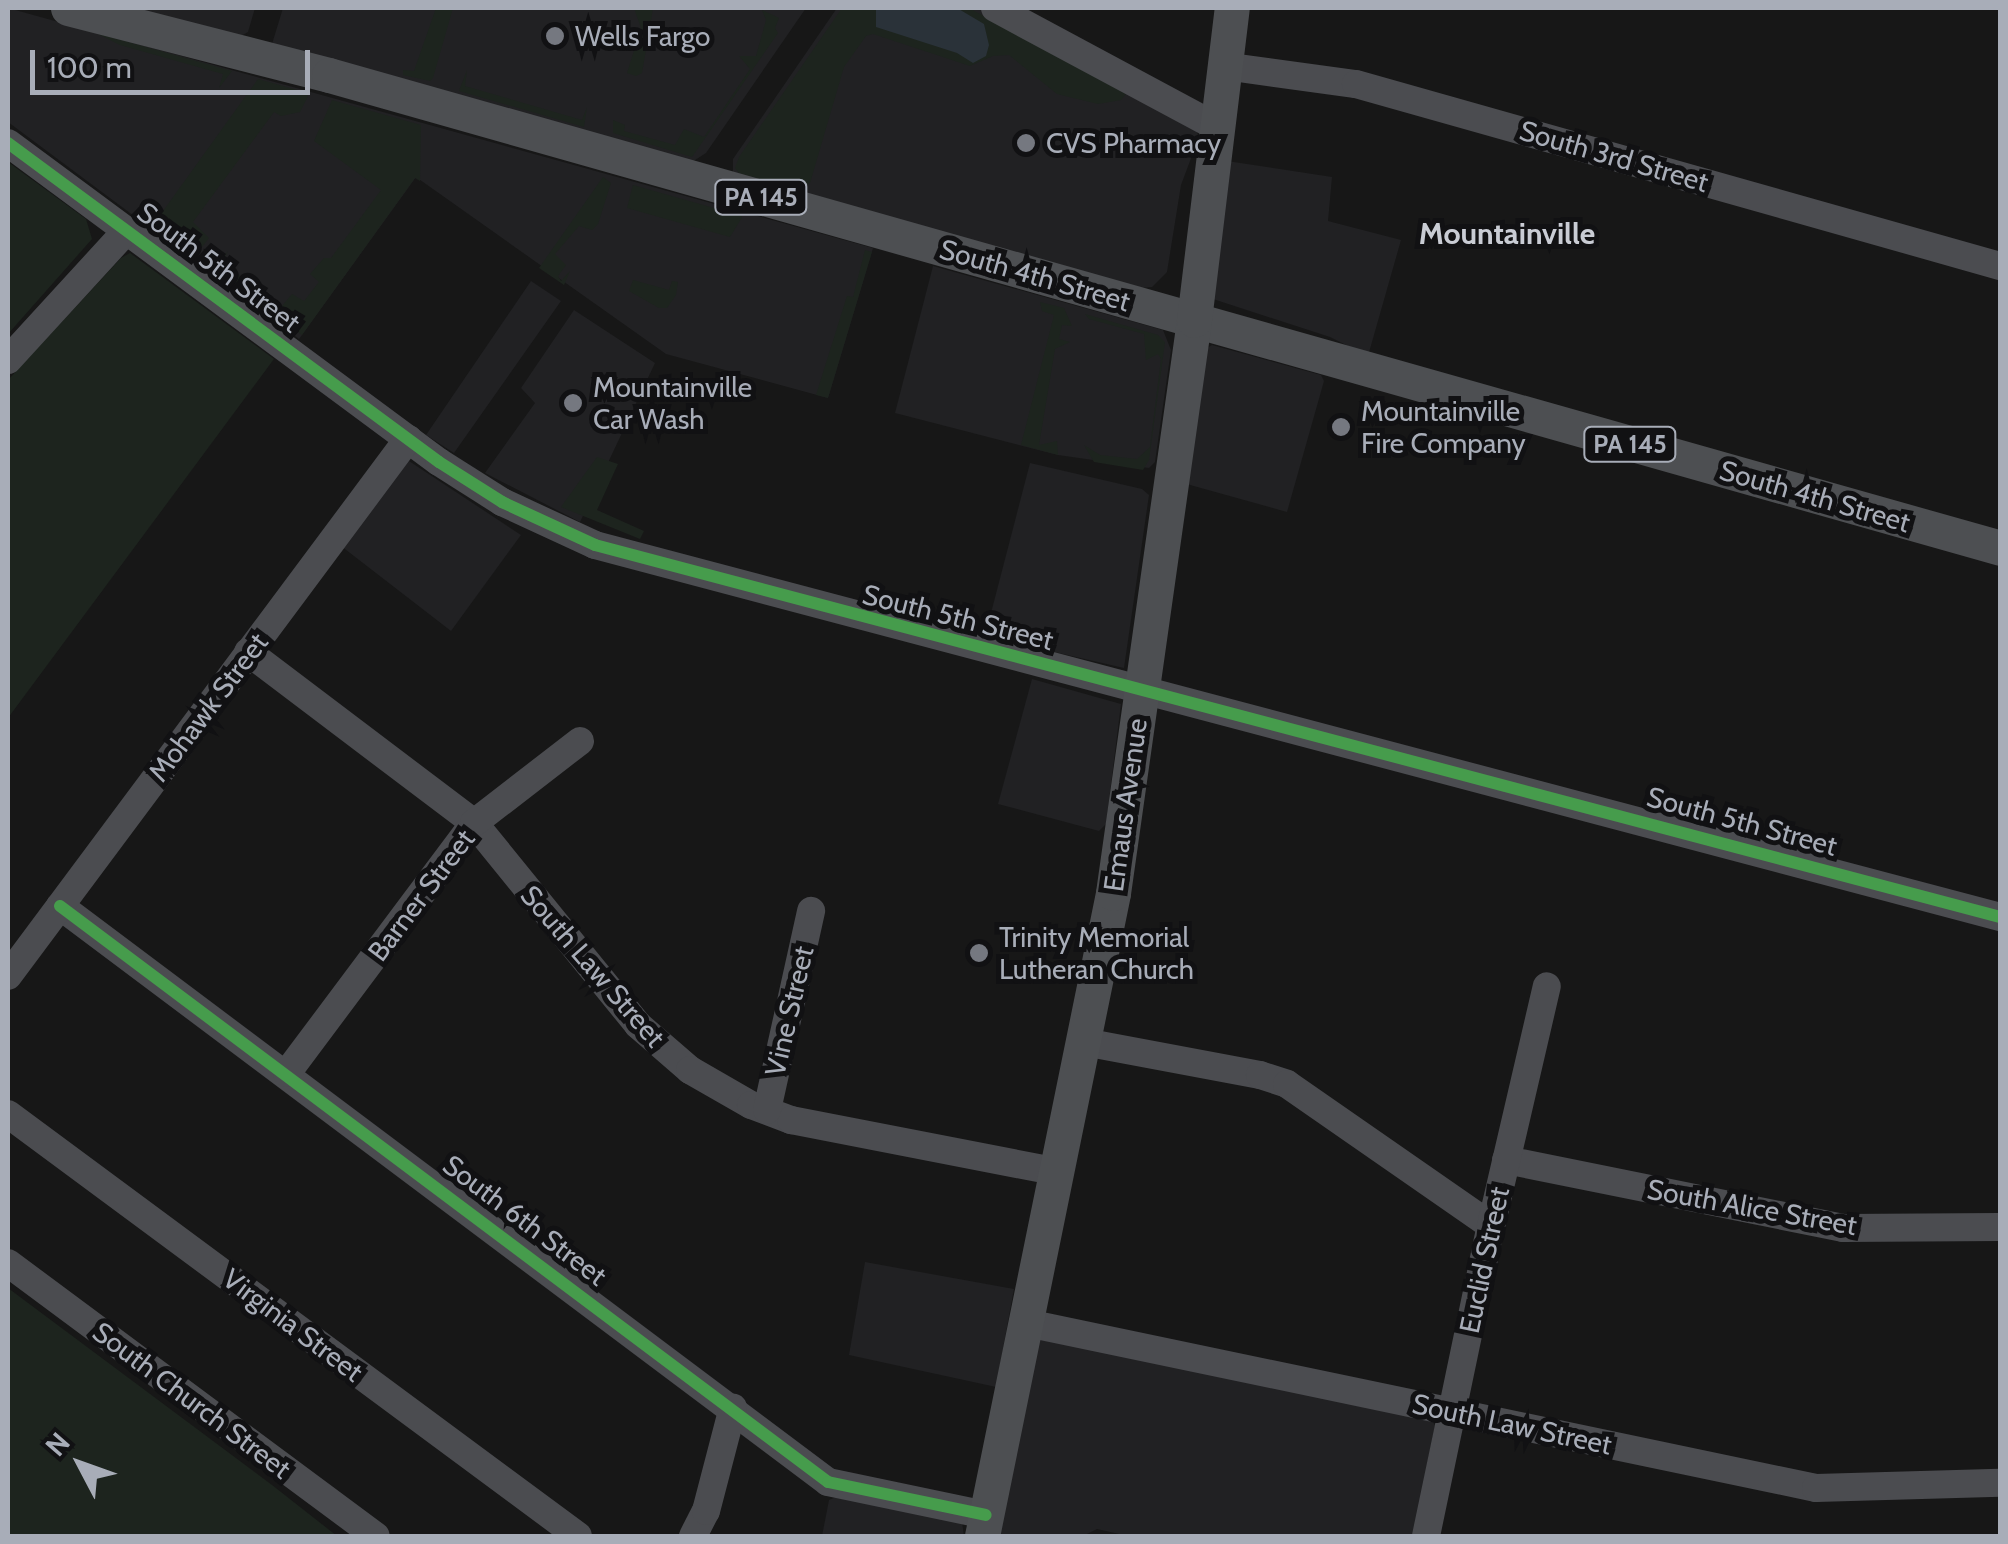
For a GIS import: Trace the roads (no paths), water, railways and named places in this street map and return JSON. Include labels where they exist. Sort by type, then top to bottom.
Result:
[{"type":"main road","name":"South 4th Street","points":[[68,8],[328,75],[2000,548]]},
{"type":"main road","name":"Emaus Avenue","points":[[984,1526],[1113,892],[1194,320],[1232,8]]},
{"type":"street","points":[[995,8],[1217,127]]},
{"type":"street","name":"South 3rd Street","points":[[1224,66],[1356,84],[2000,266]]},
{"type":"street","name":"South 5th Street","points":[[8,143],[488,494],[595,545],[2000,916]]},
{"type":"street","points":[[8,360],[127,230]]},
{"type":"street","name":"Mohawk Street","points":[[8,976],[408,439]]},
{"type":"street","name":"South Law Street","points":[[248,652],[474,824],[640,1027],[690,1070],[766,1110],[804,1122],[1059,1172]]},
{"type":"street","name":"Barner Street","points":[[286,1074],[474,824],[580,741]]},
{"type":"street","name":"South 6th Street","points":[[60,906],[734,1407],[828,1482],[984,1526]]},
{"type":"street","name":"Vine Street","points":[[766,1110],[811,911]]},
{"type":"street","name":"Euclid Street","points":[[1426,1536],[1490,1226],[1547,986]]},
{"type":"street","points":[[1084,1042],[1260,1075],[1286,1084],[1490,1226]]},
{"type":"street","name":"Virginia Street","points":[[8,1114],[578,1536]]},
{"type":"street","name":"South Alice Street","points":[[1506,1160],[1843,1228],[2000,1227]]},
{"type":"street","name":"South Church Street","points":[[8,1263],[376,1536]]},
{"type":"street","name":"South Law Street","points":[[1027,1323],[1816,1488],[2000,1483]]},
{"type":"street","points":[[693,1536],[706,1511],[734,1407]]},
{"type":"place","name":"Wells Fargo","points":[[555,36]]},
{"type":"place","name":"CVS Pharmacy","points":[[1026,143]]},
{"type":"place","name":"Mountainville Car Wash","points":[[573,403]]},
{"type":"place","name":"Mountainville Fire Company","points":[[1341,427]]},
{"type":"place","name":"Trinity Memorial Lutheran Church","points":[[979,953]]},
{"type":"district","name":"Mountainville","points":[[1507,234]]}]
